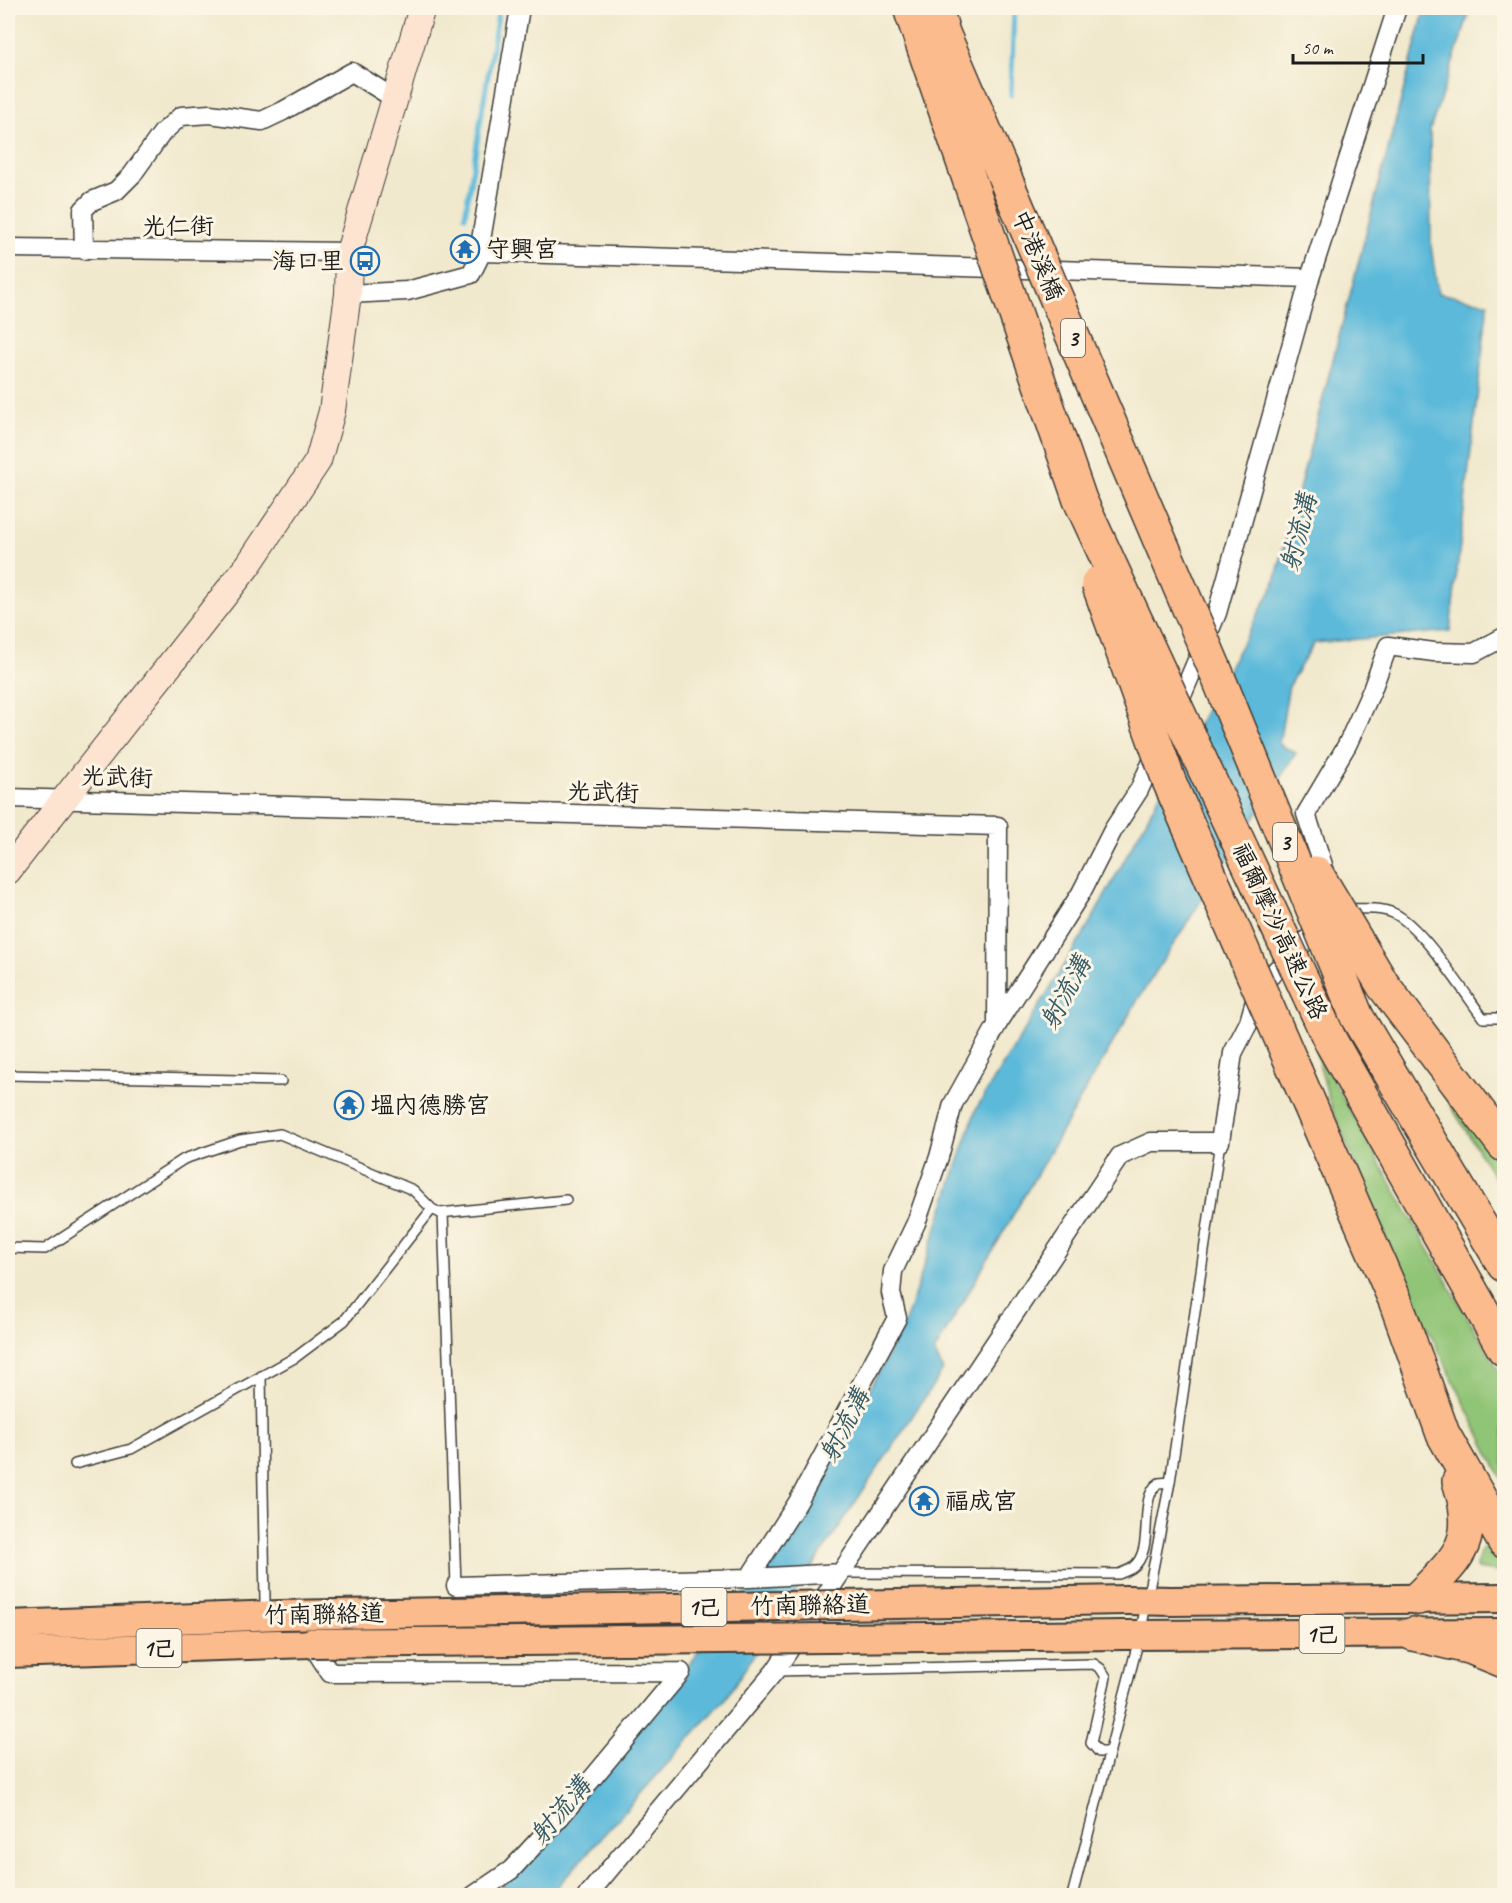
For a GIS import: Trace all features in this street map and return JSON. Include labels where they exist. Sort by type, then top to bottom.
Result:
[{"type":"highway","name":"中港溪橋","points":[[910,8],[1080,500]]},
{"type":"highway","name":"中港溪橋","points":[[936,8],[943,33],[1214,667]]},
{"type":"highway","name":"福爾摩沙高速公路","points":[[1080,500],[1330,1040],[1504,1349]]},
{"type":"highway","points":[[1080,500],[1090,562],[1169,781],[1395,1300],[1466,1501],[1468,1529],[1462,1549],[1451,1566],[1418,1598]]},
{"type":"highway","name":"福爾摩沙高速公路","points":[[1214,667],[1357,1017],[1504,1265]]},
{"type":"highway","points":[[1214,667],[1294,832],[1324,888],[1383,985],[1504,1145]]},
{"type":"highway","points":[[1443,1434],[1504,1541]]},
{"type":"highway","points":[[1413,1634],[1472,1648],[1504,1661]]},
{"type":"main road","name":"竹南聯絡道","points":[[8,1625],[272,1615],[1137,1599],[1171,1601],[1504,1598]]},
{"type":"main road","points":[[166,1619],[167,1647]]},
{"type":"main road","name":"竹南聯絡道","points":[[8,1653],[311,1643],[1504,1633]]},
{"type":"street","points":[[8,871],[62,799],[249,564],[318,461],[332,411],[348,294],[349,252],[422,8]]},
{"type":"street","points":[[348,294],[407,291],[471,274],[482,252],[481,240],[520,8]]},
{"type":"street","points":[[749,1578],[798,1502],[897,1318],[891,1293],[893,1271],[916,1223],[939,1157],[953,1104],[997,1025],[1081,893],[1113,831],[1139,790],[1186,689],[1217,613],[1310,278],[1397,8]]},
{"type":"street","points":[[84,250],[83,210],[92,201],[116,191],[132,175],[162,133],[181,116],[210,114],[262,121],[352,72],[395,99]]},
{"type":"street","name":"光仁街","points":[[8,248],[349,252]]},
{"type":"street","points":[[482,252],[1310,278]]},
{"type":"street","points":[[587,1896],[775,1671],[1120,1156],[1151,1142],[1220,1142],[1233,1053],[1249,1022],[1259,987],[1338,909],[1306,814],[1347,745],[1372,690],[1388,646],[1434,652],[1474,653],[1504,637]]},
{"type":"street","name":"光武街","points":[[8,798],[998,826],[997,1025]]},
{"type":"street","points":[[456,1586],[841,1574]]},
{"type":"street","points":[[311,1643],[330,1673],[681,1672],[547,1832],[511,1870],[473,1896]]},
{"type":"lane","points":[[1338,909],[1371,908],[1392,912],[1413,926],[1484,1018],[1504,1018]]},
{"type":"lane","points":[[8,1075],[281,1081]]},
{"type":"lane","points":[[8,1248],[45,1249],[184,1159],[240,1140],[280,1134],[413,1190],[432,1209],[443,1213],[566,1200]]},
{"type":"lane","points":[[1072,1896],[1110,1752],[1137,1599],[1170,1482],[1220,1142]]},
{"type":"lane","points":[[75,1464],[132,1449],[296,1357],[344,1321],[432,1209]]},
{"type":"lane","points":[[443,1213],[456,1586]]},
{"type":"lane","points":[[261,1376],[265,1601],[272,1615]]},
{"type":"lane","points":[[841,1574],[1119,1574],[1133,1568],[1141,1559],[1150,1494],[1155,1485],[1170,1482]]},
{"type":"lane","points":[[775,1671],[1094,1664],[1106,1677],[1091,1743],[1099,1752],[1110,1752]]},
{"type":"green space","points":[[1401,1024],[1504,1164],[1504,1193]]},
{"type":"green space","points":[[1315,1049],[1504,1379],[1504,1484],[1386,1238],[1331,1106]]},
{"type":"green space","points":[[1487,1540],[1504,1554],[1504,1570],[1497,1572],[1478,1569],[1476,1564]]},
{"type":"water","name":"射流溝","points":[[1425,8],[1471,8],[1430,130],[1431,246],[1438,293],[1488,303],[1450,631],[1314,643],[1289,685],[1279,744],[1296,753],[1137,1001],[934,1352],[943,1370],[725,1699],[550,1895],[494,1896],[553,1833],[796,1530],[906,1320],[976,1109],[1089,925],[1274,585]]},
{"type":"waterway","points":[[465,216],[499,8]]},
{"type":"waterway","points":[[1011,95],[1014,8]]},
{"type":"place","name":"守興宮","points":[[465,249]]},
{"type":"place","name":"海口里","points":[[365,261]]},
{"type":"place","name":"塭內德勝宮","points":[[349,1105]]},
{"type":"place","name":"福成宮","points":[[924,1501]]}]
